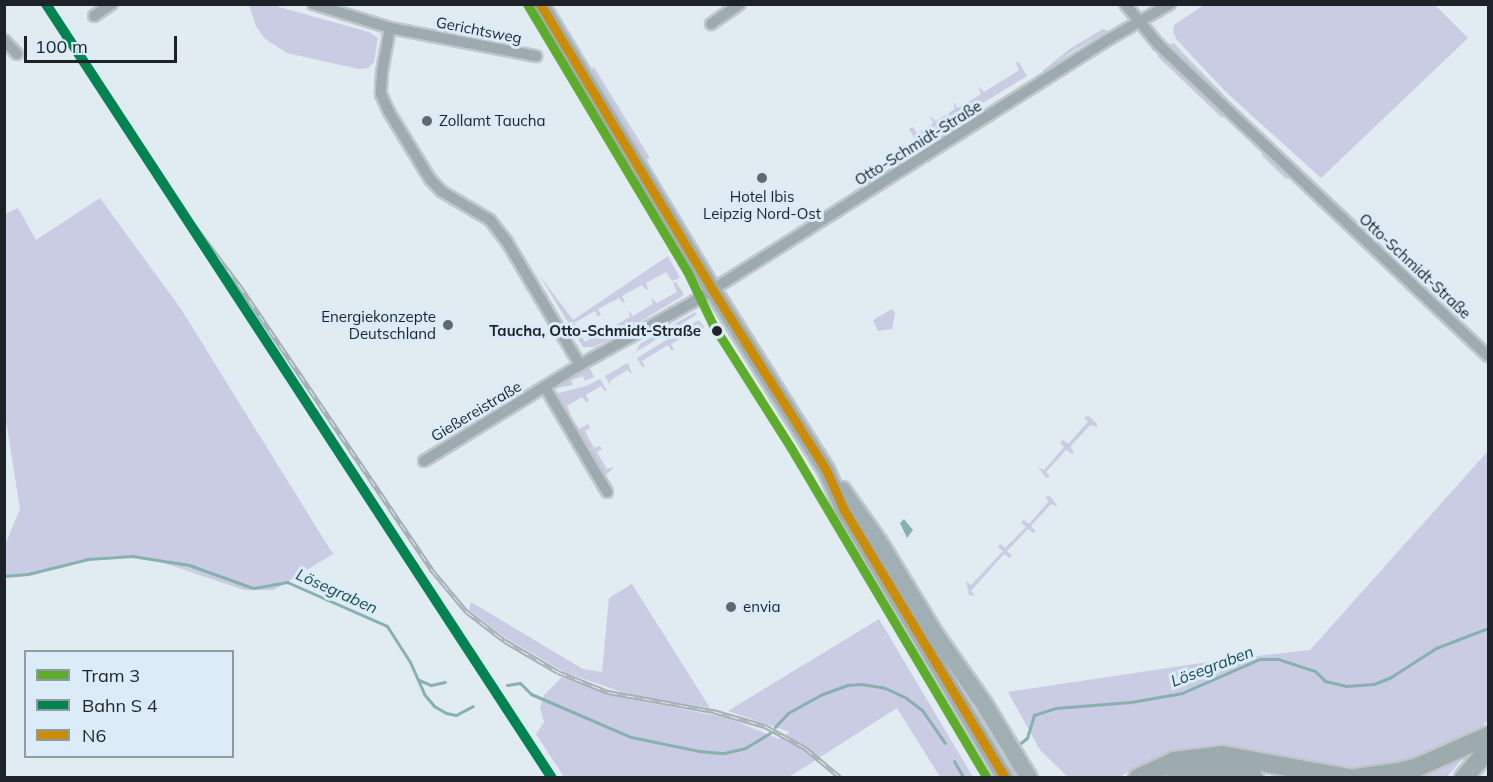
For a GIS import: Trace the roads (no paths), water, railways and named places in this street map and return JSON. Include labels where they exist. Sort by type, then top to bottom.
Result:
[{"type":"highway","points":[[1354,777],[1399,772],[1418,767],[1488,736]]},
{"type":"highway","points":[[1464,777],[1488,749]]},
{"type":"highway","points":[[1138,777],[1174,761],[1222,755],[1349,777]]},
{"type":"highway","points":[[1174,777],[1200,771],[1222,770],[1254,777]]},
{"type":"main road","points":[[540,4],[712,289],[831,479],[844,510],[1004,777]]},
{"type":"main road","points":[[831,479],[849,496],[935,634],[984,704],[1029,777]]},
{"type":"street","points":[[94,16],[112,4]]},
{"type":"street","name":"Gerichtsweg","points":[[313,4],[390,28],[536,56]]},
{"type":"street","points":[[711,24],[740,4]]},
{"type":"street","points":[[1125,4],[1140,22]]},
{"type":"street","name":"Otto-Schmidt-Straße","points":[[580,365],[712,289],[1170,4]]},
{"type":"street","name":"Otto-Schmidt-Straße","points":[[1140,22],[1158,44],[1488,356]]},
{"type":"street","points":[[390,28],[382,72],[381,94],[389,112],[430,178],[441,191],[490,220],[507,242],[580,365]]},
{"type":"street","points":[[4,40],[17,54]]},
{"type":"street","name":"Gießereistraße","points":[[424,461],[580,365]]},
{"type":"street","name":"Gießereistraße","points":[[545,387],[607,492]]},
{"type":"waterway","name":"Lösegraben","points":[[4,576],[28,574],[88,559],[132,556],[189,565],[253,588],[287,582],[387,626],[410,662],[424,694],[434,706],[446,713],[456,715],[473,706]]},
{"type":"waterway","name":"Lösegraben","points":[[1018,745],[1027,738],[1034,715],[1056,708],[1131,702],[1182,693],[1260,659],[1278,659],[1315,671],[1325,681],[1346,686],[1374,684],[1391,677],[1436,648],[1488,628]]},
{"type":"waterway","points":[[419,680],[431,685],[445,682]]},
{"type":"waterway","name":"Lösegraben","points":[[507,685],[520,683],[531,694],[631,737],[699,751],[724,753],[745,748],[770,733]]},
{"type":"waterway","name":"Lösegraben","points":[[775,727],[788,713],[820,695],[848,685],[861,684],[885,688],[906,698],[922,710],[945,743]]},
{"type":"waterway","name":"Lösegraben","points":[[954,761],[964,778]]},
{"type":"waterway","name":"Lösegraben","points":[[983,778],[992,769]]},
{"type":"railway","points":[[162,183],[239,285],[431,569],[466,611],[505,641],[558,672],[608,692],[713,711],[765,726],[805,748],[841,778]]},
{"type":"tram line","name":"3","points":[[527,4],[687,271],[713,325],[791,448],[987,778]]},
{"type":"place","name":"Zollamt Taucha","points":[[427,121]]},
{"type":"place","name":"Hotel Ibis Leipzig Nord-Ost","points":[[762,178]]},
{"type":"place","name":"Energiekonzepte Deutschland","points":[[448,325]]},
{"type":"place","name":"Taucha, Otto-Schmidt-Straße","points":[[717,331]]},
{"type":"place","name":"envia","points":[[731,607]]}]
